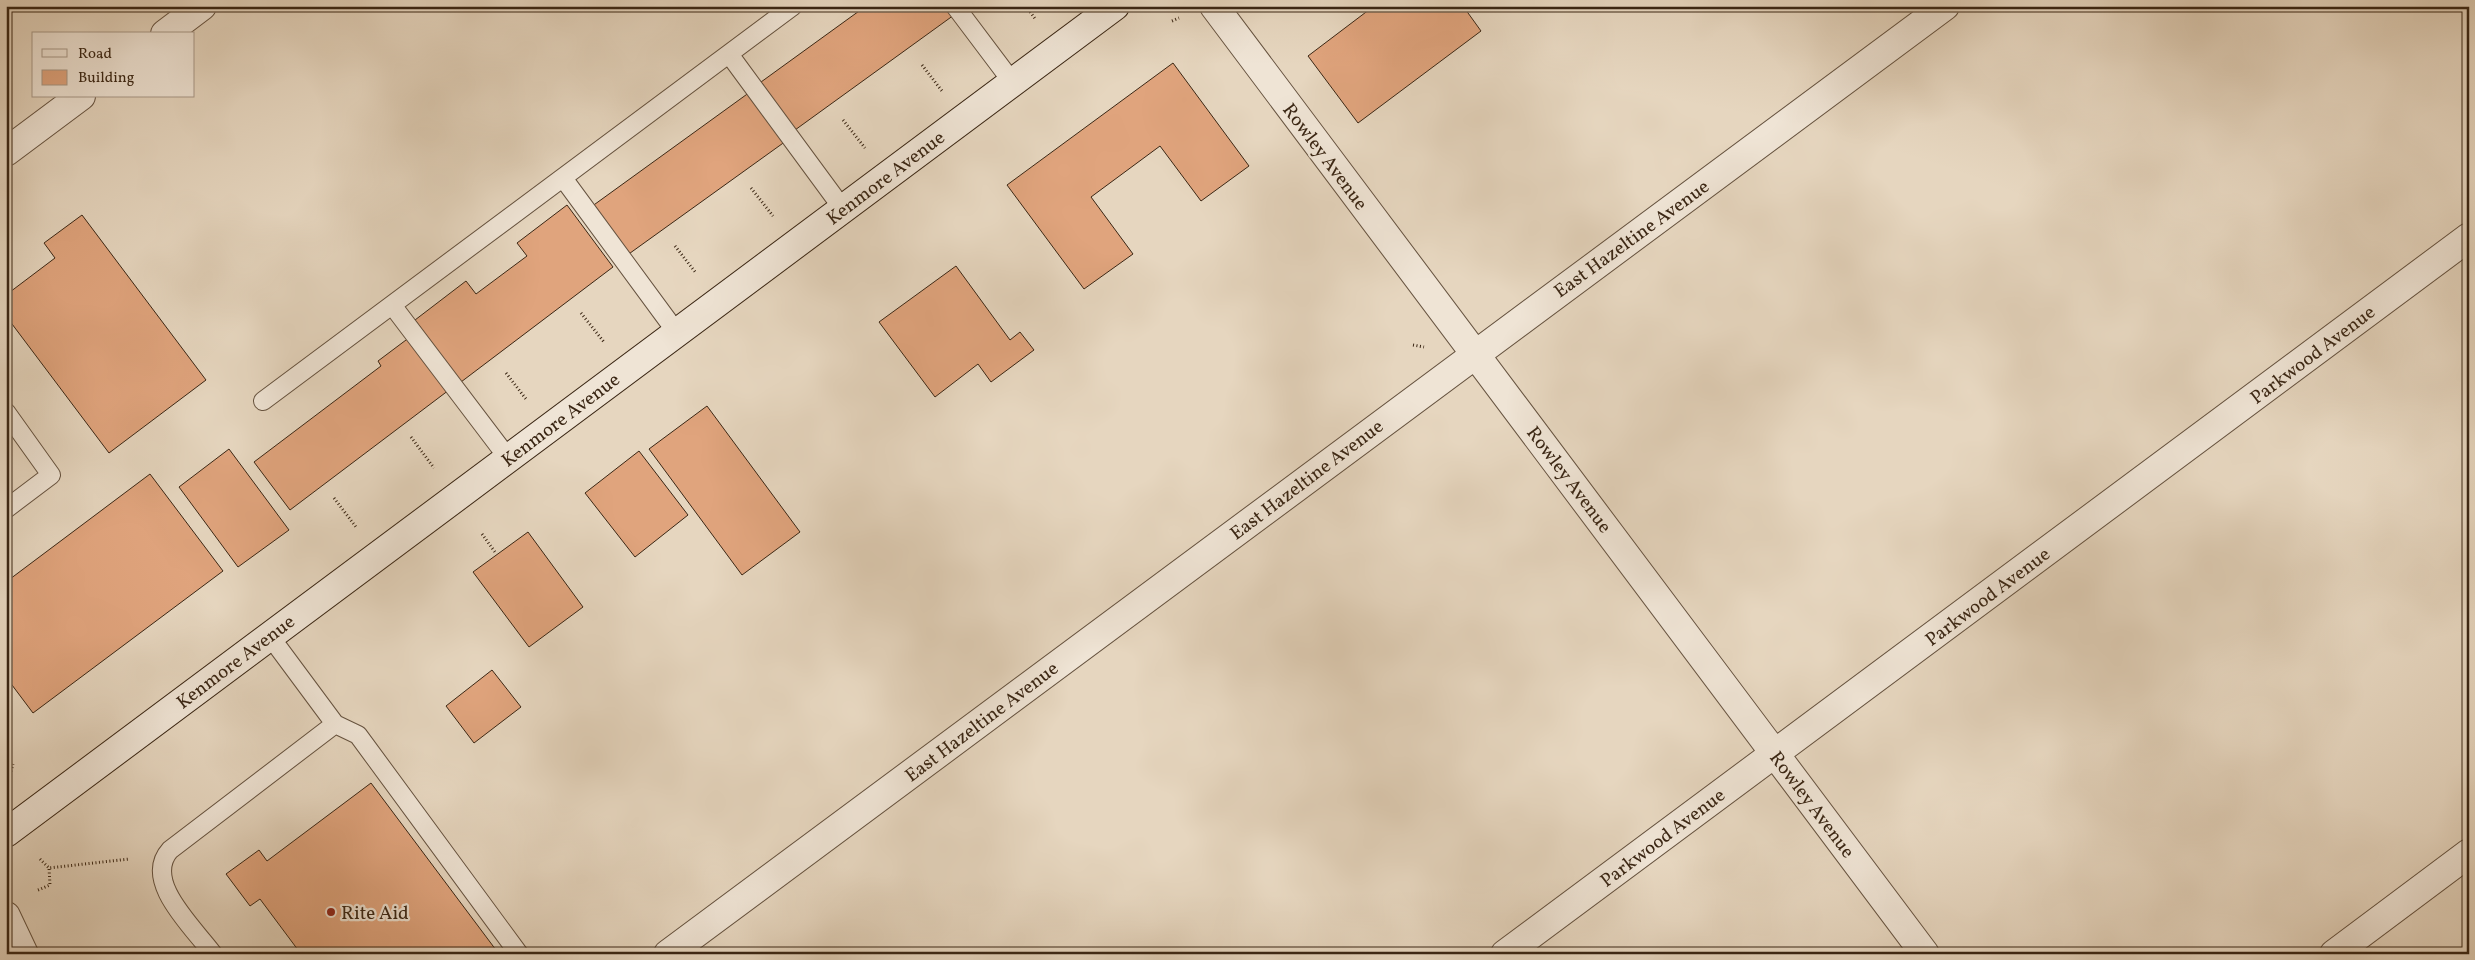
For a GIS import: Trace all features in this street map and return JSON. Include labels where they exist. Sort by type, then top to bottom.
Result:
[{"type":"street","points":[[168,32],[202,6]]},
{"type":"street","name":"Kenmore Avenue","points":[[6,833],[269,635],[1115,6]]},
{"type":"street","name":"Rowley Avenue","points":[[1214,6],[1925,954]]},
{"type":"street","name":"East Hazeltine Avenue","points":[[668,954],[1475,353],[1945,6]]},
{"type":"street","points":[[6,152],[78,98]]},
{"type":"street","name":"Parkwood Avenue","points":[[1505,954],[2469,237]]},
{"type":"street","points":[[2334,954],[2469,854]]},
{"type":"street","points":[[6,916],[24,954]]},
{"type":"lane","points":[[263,401],[793,6]]},
{"type":"lane","points":[[955,6],[1013,83]]},
{"type":"lane","points":[[729,54],[843,209]]},
{"type":"lane","points":[[562,178],[677,332]]},
{"type":"lane","points":[[392,305],[508,458]]},
{"type":"lane","points":[[6,412],[51,475],[6,509]]},
{"type":"lane","points":[[269,635],[335,724],[358,735],[519,954]]},
{"type":"lane","points":[[213,954],[165,891],[161,871],[163,858],[170,850],[335,724]]},
{"type":"path","points":[[1026,6],[1038,22]]},
{"type":"path","points":[[1172,21],[1179,18]]},
{"type":"path","points":[[922,65],[942,92]]},
{"type":"path","points":[[843,120],[865,149]]},
{"type":"path","points":[[751,188],[774,218]]},
{"type":"path","points":[[675,246],[698,276]]},
{"type":"path","points":[[581,313],[605,344]]},
{"type":"path","points":[[1413,344],[1424,347]]},
{"type":"path","points":[[506,372],[527,400]]},
{"type":"path","points":[[411,437],[435,469]]},
{"type":"path","points":[[334,498],[358,528]]},
{"type":"path","points":[[482,534],[496,552]]},
{"type":"path","points":[[9,778],[13,764]]},
{"type":"path","points":[[38,890],[50,885],[49,868],[40,859]]},
{"type":"path","points":[[49,868],[129,859]]},
{"type":"building","points":[[866,6],[948,6],[954,15],[795,130],[761,82]]},
{"type":"building","points":[[1374,6],[1463,6],[1481,31],[1358,123],[1308,56]]},
{"type":"building","points":[[1173,63],[1249,166],[1201,201],[1160,146],[1091,197],[1133,254],[1084,289],[1007,185]]},
{"type":"building","points":[[750,92],[786,141],[626,256],[591,207]]},
{"type":"building","points":[[567,205],[613,267],[461,382],[415,320],[466,281],[476,294],[527,256],[517,243]]},
{"type":"building","points":[[82,215],[206,380],[109,453],[6,316],[6,295],[55,258],[44,243]]},
{"type":"building","points":[[956,266],[1010,340],[1020,332],[1034,350],[991,382],[978,364],[935,397],[879,322]]},
{"type":"building","points":[[410,337],[449,390],[290,510],[254,462],[381,366],[378,361]]},
{"type":"building","points":[[707,406],[800,532],[742,575],[649,449]]},
{"type":"building","points":[[229,449],[289,530],[238,567],[179,487]]},
{"type":"building","points":[[639,451],[688,515],[635,557],[585,493]]},
{"type":"building","points":[[150,474],[223,571],[33,713],[6,677],[6,582]]},
{"type":"building","points":[[528,532],[583,607],[529,647],[473,572]]},
{"type":"building","points":[[492,670],[521,707],[474,743],[446,706]]},
{"type":"building","points":[[371,783],[499,954],[301,954],[260,899],[250,906],[226,874],[259,850],[267,861]]},
{"type":"place","name":"Rite Aid","points":[[331,912]]}]
